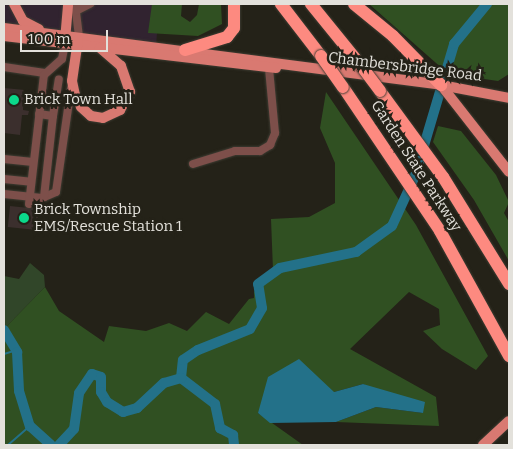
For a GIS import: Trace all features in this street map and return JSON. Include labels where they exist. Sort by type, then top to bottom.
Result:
[{"type":"highway","points":[[184,50],[227,37],[234,28],[234,4]]},
{"type":"highway","name":"Garden State Parkway","points":[[281,4],[343,87],[424,206],[509,356]]},
{"type":"highway","name":"Garden State Parkway","points":[[311,4],[360,63],[435,166],[509,284]]},
{"type":"highway","points":[[354,4],[387,31],[437,83]]},
{"type":"main road","points":[[14,4],[24,21],[50,33]]},
{"type":"main road","points":[[65,39],[72,6]]},
{"type":"main road","name":"Chambersbridge Road","points":[[4,28],[50,33],[65,39]]},
{"type":"main road","name":"Chambersbridge Road","points":[[4,36],[78,40],[184,50],[297,68],[437,83],[509,98]]},
{"type":"main road","points":[[78,40],[72,81],[81,107],[91,116],[103,118],[112,116],[124,106],[130,92],[125,72],[99,48]]},
{"type":"main road","name":"Chambersbridge Road","points":[[78,40],[99,48],[269,68],[297,68]]},
{"type":"main road","points":[[437,83],[452,99],[509,172]]},
{"type":"main road","points":[[483,445],[509,421]]},
{"type":"lane","points":[[78,40],[72,6],[90,4]]},
{"type":"lane","points":[[29,201],[45,73],[62,59],[65,39]]},
{"type":"lane","points":[[4,67],[45,73]]},
{"type":"lane","points":[[193,164],[235,151],[260,151],[270,145],[275,133],[269,68]]},
{"type":"lane","points":[[44,198],[59,79]]},
{"type":"lane","points":[[4,194],[29,201],[44,198],[56,192],[59,185],[72,81]]},
{"type":"lane","points":[[39,114],[53,116]]},
{"type":"lane","points":[[4,159],[33,162]]},
{"type":"lane","points":[[4,178],[31,182]]},
{"type":"shaded area","points":[[4,4],[159,4],[156,47],[4,28]]},
{"type":"green space","points":[[152,4],[182,4],[181,16],[190,22],[197,15],[199,4],[221,4],[222,24],[198,36],[148,33]]},
{"type":"green space","points":[[369,4],[509,4],[509,74],[498,81],[443,73],[444,70]]},
{"type":"green space","points":[[326,92],[416,225],[488,356],[476,370],[442,349],[423,331],[440,325],[439,309],[409,292],[350,349],[436,397],[439,426],[336,422],[376,407],[423,413],[363,384],[258,413],[303,445],[4,445],[4,329],[45,287],[59,311],[104,342],[109,326],[146,331],[169,323],[187,331],[206,312],[229,324],[249,299],[254,298],[254,292],[273,270],[271,219],[309,217],[335,203],[335,163],[320,128]]},
{"type":"green space","points":[[438,126],[461,131],[496,175],[509,202],[504,213],[509,222],[509,261],[474,200],[433,142]]},
{"type":"green space","points":[[30,263],[44,275],[45,287],[4,329],[4,276],[19,279]]},
{"type":"water","points":[[299,359],[334,392],[363,384],[425,402],[423,413],[376,407],[336,422],[270,423],[258,413],[268,377]]},
{"type":"building","points":[[4,88],[25,90],[23,110],[29,111],[28,115],[22,115],[20,135],[4,133]]},
{"type":"building","name":"Brick Township EMS/Rescue Station 1","points":[[10,206],[41,209],[39,230],[8,227]]},
{"type":"waterway","points":[[181,378],[183,360],[198,350],[250,329],[262,308],[258,284],[280,268],[356,252],[392,226],[415,176],[454,44],[487,4]]},
{"type":"waterway","points":[[4,330],[17,352],[19,391],[30,426],[51,445]]},
{"type":"waterway","points":[[4,354],[17,350]]},
{"type":"waterway","points":[[59,445],[74,429],[79,393],[92,374],[101,377],[101,392],[107,402],[123,412],[137,408],[164,383],[181,378]]},
{"type":"waterway","points":[[181,378],[215,404],[220,428],[233,435],[234,445]]},
{"type":"waterway","points":[[8,445],[30,426]]},
{"type":"place","name":"Brick Town Hall","points":[[14,100]]},
{"type":"place","name":"Brick Township EMS/Rescue Station 1","points":[[24,218]]}]
